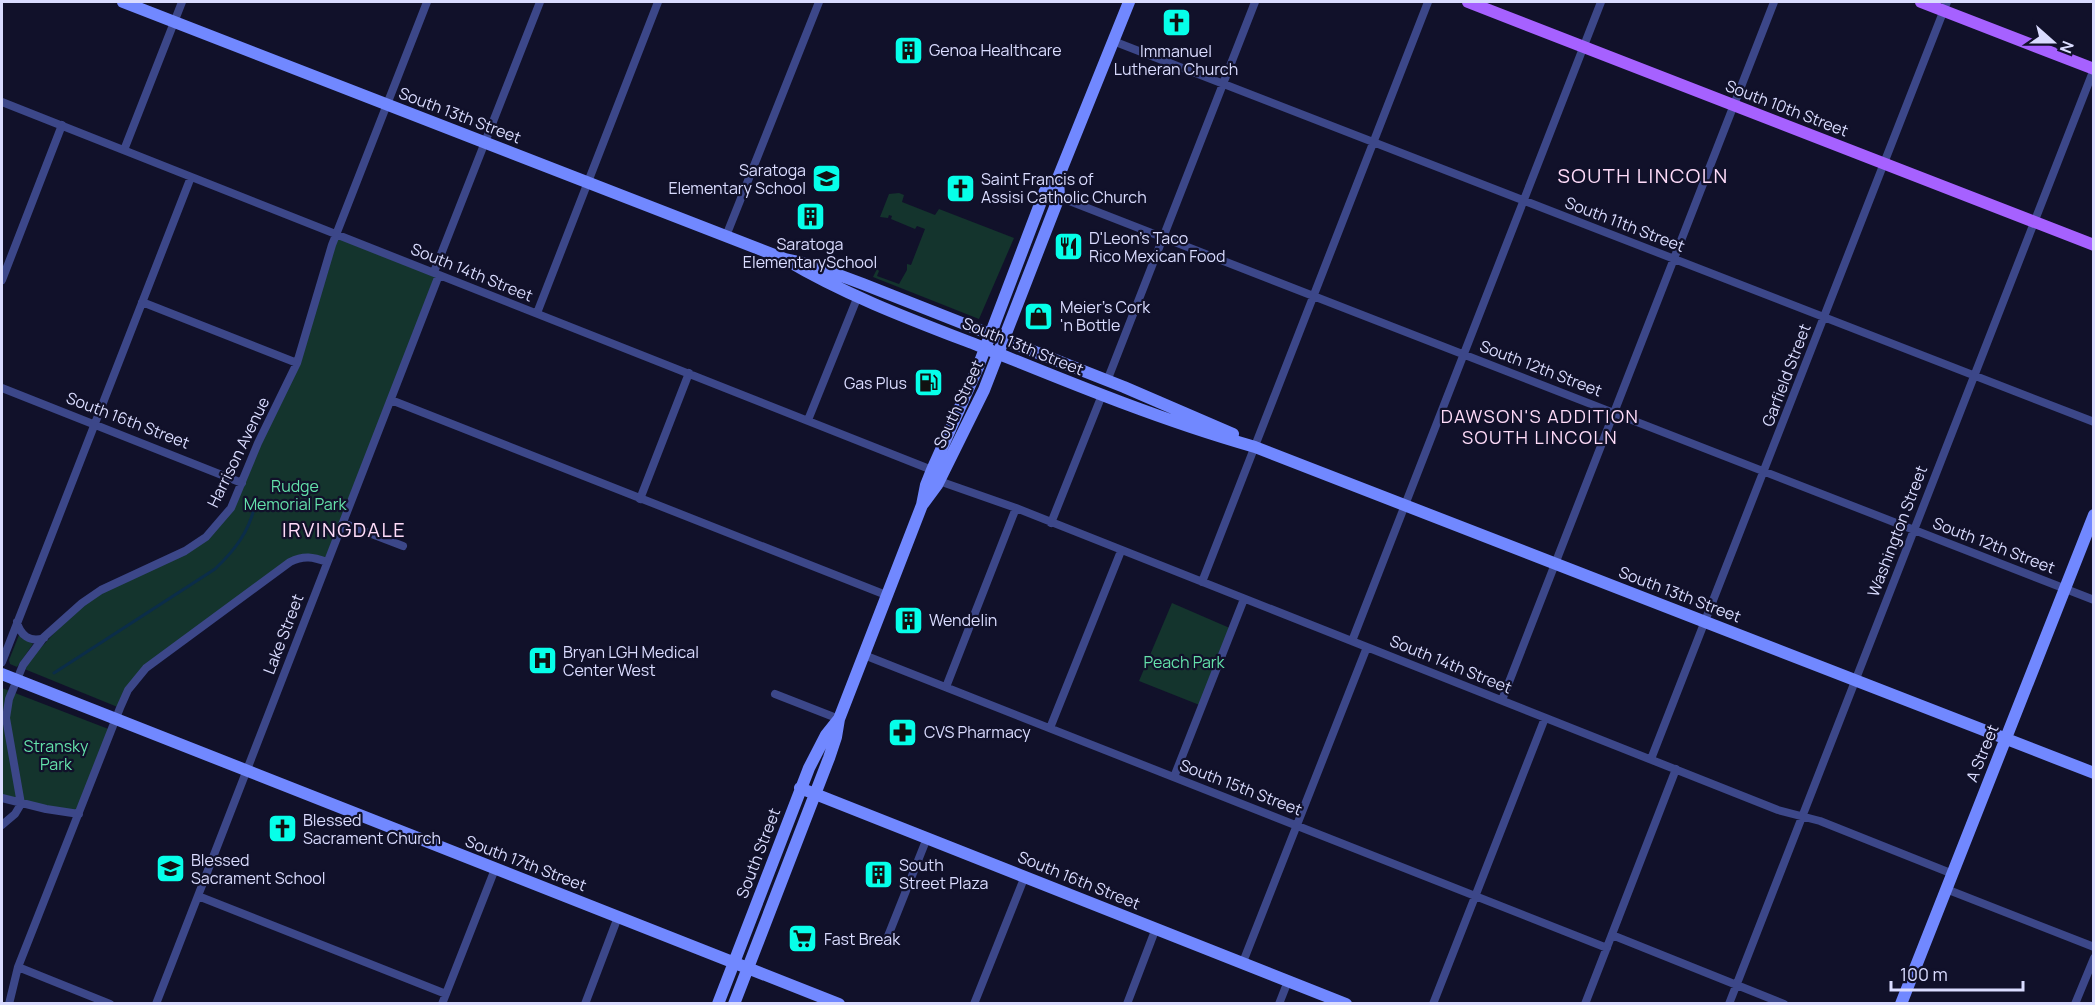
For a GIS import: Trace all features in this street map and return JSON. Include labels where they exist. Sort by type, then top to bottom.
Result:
[{"type":"main road","name":"South 13th Street","points":[[123,2],[785,259],[812,265],[1107,381],[1229,432],[1255,447]]},
{"type":"main road","name":"South Street","points":[[734,1004],[836,737],[839,719],[922,505],[926,485],[991,336],[1045,191],[1058,178],[1129,2]]},
{"type":"main road","name":"South 10th Street","points":[[1468,2],[2094,245]]},
{"type":"main road","points":[[1921,2],[1945,6],[2094,69]]},
{"type":"main road","name":"South Street","points":[[922,505],[939,481],[974,413],[999,354],[1059,197],[1058,178]]},
{"type":"main road","name":"South 13th Street","points":[[785,259],[810,274],[858,296],[1153,415],[1255,447],[1405,504],[2094,773]]},
{"type":"main road","name":"A Street","points":[[1902,1004],[2094,515]]},
{"type":"main road","name":"South 17th Street","points":[[2,674],[839,1004]]},
{"type":"main road","name":"South Street","points":[[718,1004],[800,788],[816,752],[839,719]]},
{"type":"main road","name":"South 16th Street","points":[[800,788],[1346,1004]]},
{"type":"street","points":[[124,150],[182,2]]},
{"type":"street","name":"Harrison Avenue","points":[[21,804],[6,718],[9,699],[29,656],[44,637],[65,617],[101,590],[185,551],[206,537],[231,508],[297,363],[336,234],[427,2]]},
{"type":"street","name":"Lake Street","points":[[156,1004],[391,400],[485,142],[540,2]]},
{"type":"street","points":[[537,313],[658,2]]},
{"type":"street","points":[[726,236],[819,2]]},
{"type":"street","points":[[1107,381],[1255,2]]},
{"type":"street","points":[[1202,582],[1428,2]]},
{"type":"street","points":[[1352,641],[1601,2]]},
{"type":"street","points":[[1502,700],[1774,2]]},
{"type":"street","name":"Garfield Street","points":[[1651,759],[1945,6]]},
{"type":"street","name":"South 11th Street","points":[[1113,41],[2094,422]]},
{"type":"street","name":"Washington Street","points":[[1729,1004],[2094,69]]},
{"type":"street","name":"South 14th Street","points":[[2,102],[932,470]]},
{"type":"street","points":[[2,280],[62,126]]},
{"type":"street","points":[[2,662],[191,177]]},
{"type":"street","name":"South 12th Street","points":[[1045,191],[2094,600]]},
{"type":"street","points":[[808,420],[858,296]]},
{"type":"street","points":[[142,302],[297,363]]},
{"type":"street","points":[[640,498],[689,373]]},
{"type":"street","name":"South 16th Street","points":[[2,388],[242,483]]},
{"type":"street","points":[[1051,523],[1102,394]]},
{"type":"street","points":[[391,400],[886,595]]},
{"type":"street","name":"South 14th Street","points":[[939,481],[1016,508],[1778,810],[1821,821],[1953,874]]},
{"type":"street","points":[[946,687],[1016,508]]},
{"type":"street","points":[[343,523],[403,546]]},
{"type":"street","points":[[1050,728],[1121,551]]},
{"type":"street","points":[[9,1004],[18,967],[128,690],[146,668],[290,562],[308,557],[327,562]]},
{"type":"street","points":[[1174,777],[1245,599]]},
{"type":"street","points":[[17,622],[26,637],[38,640],[44,637]]},
{"type":"street","points":[[1243,962],[1367,647]]},
{"type":"street","name":"South 15th Street","points":[[864,655],[1607,948]]},
{"type":"street","points":[[775,694],[839,719]]},
{"type":"street","points":[[1432,1004],[1545,718]]},
{"type":"street","points":[[1585,1004],[1676,769]]},
{"type":"street","points":[[2,798],[21,804],[79,814]]},
{"type":"street","points":[[2,825],[15,814],[21,804]]},
{"type":"street","points":[[888,936],[927,837]]},
{"type":"street","points":[[442,1004],[495,869]]},
{"type":"street","points":[[974,1004],[1025,876]]},
{"type":"street","points":[[1946,889],[2094,946]]},
{"type":"street","points":[[198,896],[446,994]]},
{"type":"street","points":[[585,1004],[618,917]]},
{"type":"street","points":[[1127,1004],[1156,928]]},
{"type":"street","points":[[1611,935],[1784,1004]]},
{"type":"street","points":[[2075,1004],[2094,958]]},
{"type":"street","points":[[18,967],[110,1004]]},
{"type":"street","points":[[1279,1004],[1288,981]]},
{"type":"green space","points":[[889,194],[904,195],[902,202],[935,215],[939,209],[1014,238],[979,319],[873,277],[877,269],[879,271],[877,276],[899,284],[907,270],[907,264],[911,265],[925,229],[917,226],[915,229],[891,219],[892,216],[889,215],[888,218],[880,217]]},
{"type":"green space","name":"Rudge Memorial Park","points":[[336,234],[439,275],[327,562],[300,558],[146,668],[120,708],[22,668],[82,603],[166,560],[220,523],[285,391]]},
{"type":"green space","name":"Peach Park","points":[[1172,603],[1232,629],[1202,706],[1139,681]]},
{"type":"green space","points":[[19,635],[33,644],[17,667],[10,664],[9,660]]},
{"type":"green space","name":"Stransky Park","points":[[2,688],[111,730],[79,814],[2,798]]},
{"type":"waterway","points":[[54,673],[215,569],[240,540],[249,524],[255,505]]},
{"type":"place","name":"Immanuel Lutheran Church","points":[[1176,23]]},
{"type":"place","name":"Genoa Healthcare","points":[[908,50]]},
{"type":"place","name":"Saratoga Elementary School","points":[[827,179]]},
{"type":"place","name":"Saint Francis of Assisi Catholic Church","points":[[960,188]]},
{"type":"place","name":"Saratoga ElementarySchool","points":[[810,216]]},
{"type":"place","name":"D'Leon's Taco Rico Mexican Food","points":[[1068,247]]},
{"type":"place","name":"Meier's Cork 'n Bottle","points":[[1039,316]]},
{"type":"place","name":"Gas Plus","points":[[928,383]]},
{"type":"place","name":"Wendelin","points":[[908,620]]},
{"type":"place","name":"Bryan LGH Medical Center West","points":[[542,661]]},
{"type":"place","name":"CVS Pharmacy","points":[[903,732]]},
{"type":"place","name":"Blessed Sacrament Church","points":[[282,829]]},
{"type":"place","name":"Blessed Sacrament School","points":[[170,869]]},
{"type":"place","name":"South Street Plaza","points":[[878,874]]},
{"type":"place","name":"Fast Break","points":[[803,939]]},
{"type":"district","name":"SOUTH LINCOLN","points":[[1643,175]]},
{"type":"district","name":"DAWSON'S ADDITION SOUTH LINCOLN","points":[[1540,426]]},
{"type":"district","name":"IRVINGDALE","points":[[344,529]]}]
